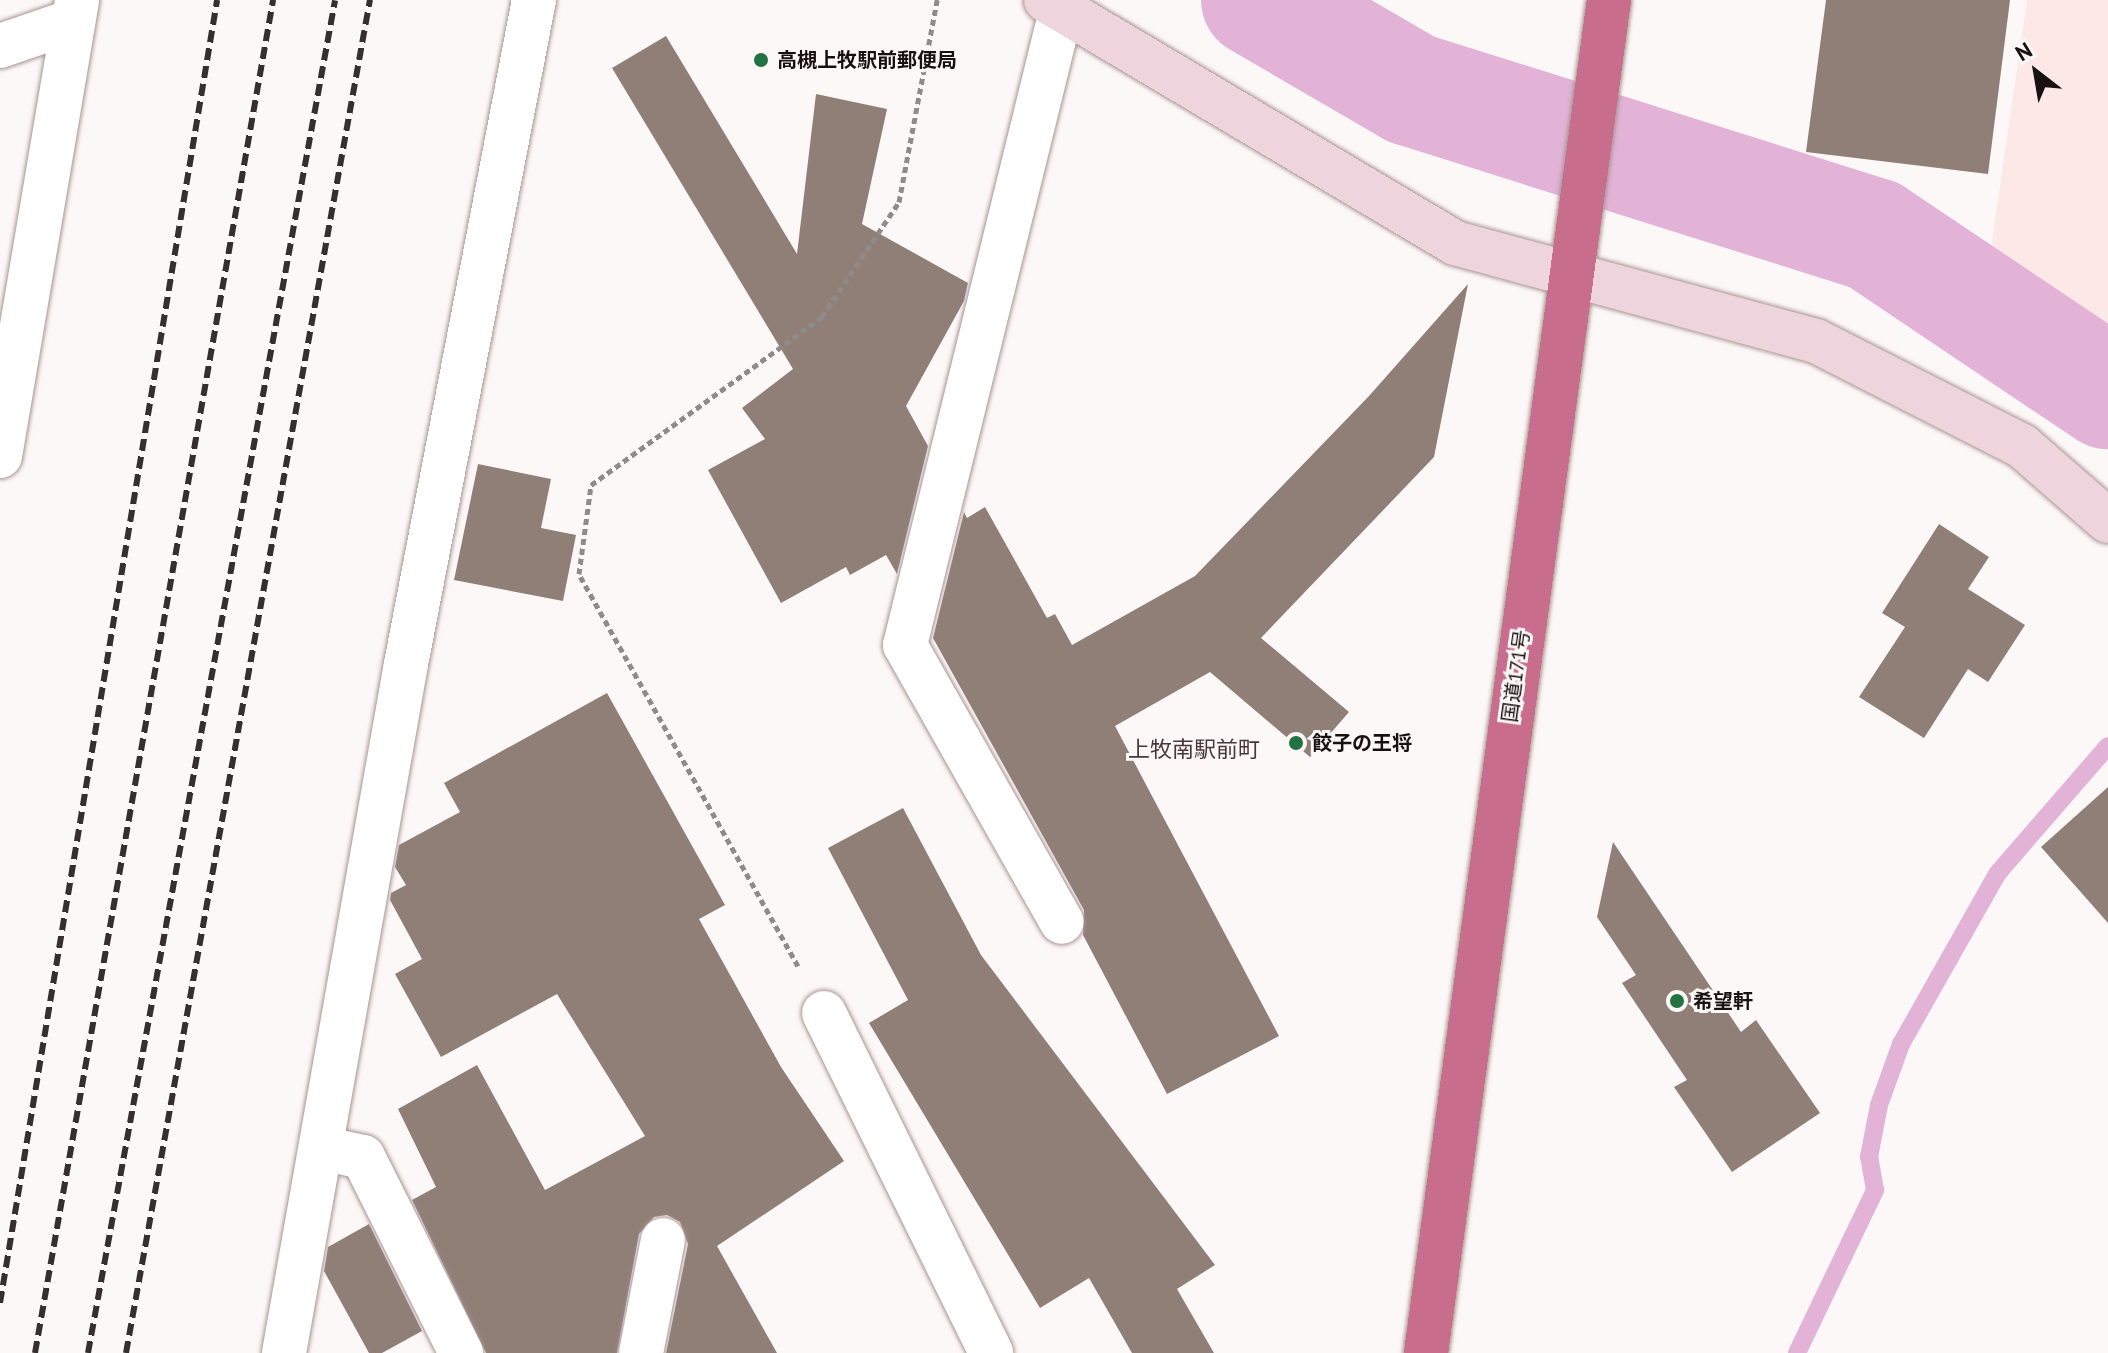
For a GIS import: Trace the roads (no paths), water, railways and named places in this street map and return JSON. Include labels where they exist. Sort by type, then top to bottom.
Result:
[{"type":"highway","name":"国道171号","points":[[1426,1353],[1569,275],[1609,0]]},
{"type":"street","points":[[284,1353],[406,664],[534,0]]},
{"type":"street","points":[[1062,922],[905,645],[1053,6],[1455,243],[1816,341],[2022,446],[2108,521]]},
{"type":"street","points":[[0,46],[75,10]]},
{"type":"street","points":[[0,456],[6,395],[75,10]]},
{"type":"street","points":[[824,1013],[991,1353]]},
{"type":"street","points":[[321,1148],[363,1157],[461,1353]]},
{"type":"street","points":[[641,1353],[663,1240]]},
{"type":"waterway","points":[[1258,0],[1411,89],[1874,235],[2108,392]]},
{"type":"waterway","points":[[1797,1353],[1875,1190],[1869,1157],[1879,1105],[1901,1044],[1997,874],[2108,746]]},
{"type":"railway","points":[[0,1303],[217,0]]},
{"type":"railway","points":[[35,1353],[273,0]]},
{"type":"railway","points":[[88,1353],[335,0]]},
{"type":"railway","points":[[126,1353],[370,0]]},
{"type":"place","name":"高槻上牧駅前郵便局","points":[[761,60]]},
{"type":"place","name":"餃子の王将","points":[[1296,743]]},
{"type":"place","name":"希望軒","points":[[1677,1001]]},
{"type":"district","name":"上牧南駅前町","points":[[1194,750]]}]
